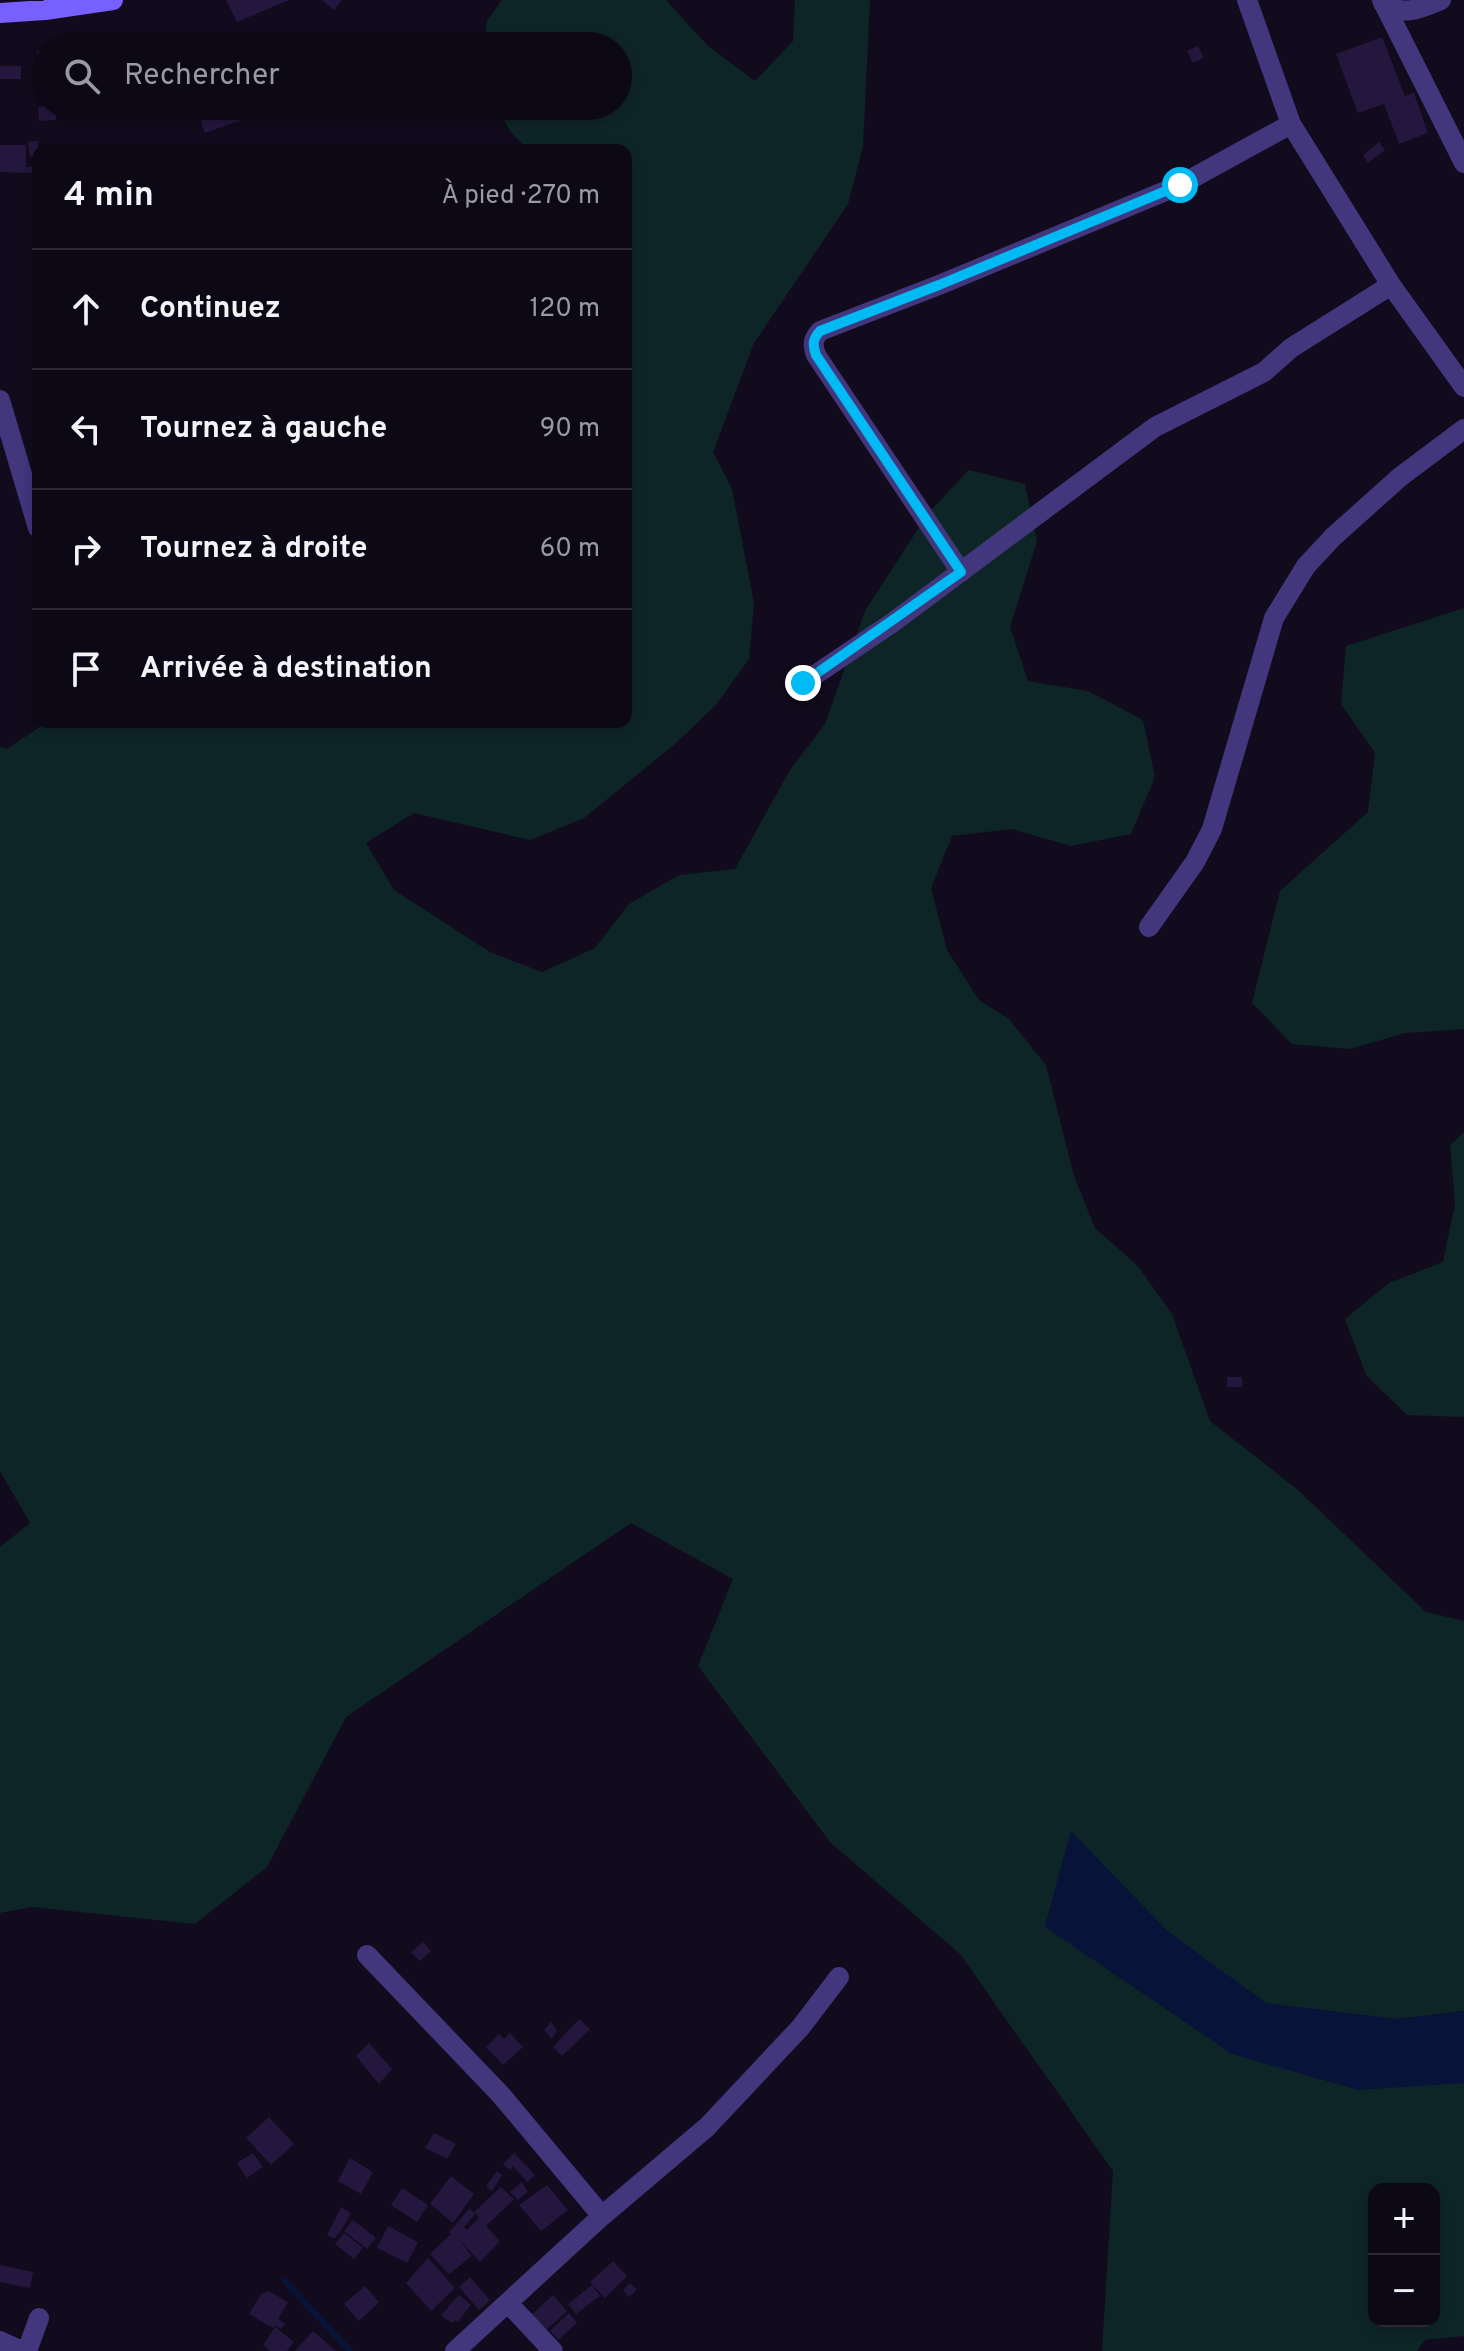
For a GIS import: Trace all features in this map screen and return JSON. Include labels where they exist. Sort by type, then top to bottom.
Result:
[{"type":"main road","points":[[0,13],[48,5],[113,0]]},
{"type":"street","points":[[1247,0],[1291,124],[1391,285],[1464,387]]},
{"type":"street","points":[[1382,2],[1395,11],[1414,11],[1441,0]]},
{"type":"street","points":[[1382,2],[1464,163]]},
{"type":"street","points":[[961,572],[816,355],[812,346],[814,338],[820,331],[1180,185],[1291,124]]},
{"type":"street","points":[[803,683],[961,572],[1155,427],[1264,372],[1291,348],[1391,285]]},
{"type":"street","points":[[0,400],[32,508]]},
{"type":"street","points":[[1149,927],[1195,862],[1212,829],[1274,618],[1306,566],[1333,537],[1400,477],[1464,429]]},
{"type":"street","points":[[367,1955],[501,2095],[602,2216]]},
{"type":"street","points":[[455,2351],[602,2216],[707,2127],[800,2028],[839,1977]]},
{"type":"street","points":[[508,2303],[553,2351]]},
{"type":"street","points":[[0,2341],[25,2351],[39,2318]]},
{"type":"green space","points":[[502,0],[666,0],[708,46],[755,81],[793,41],[795,0],[870,0],[863,146],[848,204],[754,343],[713,452],[732,489],[754,603],[749,659],[716,705],[675,744],[584,818],[530,840],[414,813],[366,843],[394,890],[490,952],[542,972],[595,948],[629,904],[679,875],[735,869],[790,770],[825,724],[865,611],[929,512],[969,470],[1025,484],[1037,541],[1010,627],[1028,681],[1088,691],[1143,720],[1155,777],[1131,834],[1071,846],[1012,829],[952,836],[931,888],[947,950],[979,1000],[1009,1019],[1046,1065],[1074,1176],[1095,1228],[1138,1266],[1172,1314],[1210,1421],[1298,1490],[1426,1612],[1464,1621],[1464,2011],[1397,2019],[1266,2004],[1166,1930],[1071,1832],[1045,1927],[1464,2083],[1464,2336],[1425,2340],[1417,2351],[1102,2351],[1113,2171],[960,1954],[830,1842],[698,1666],[733,1579],[631,1523],[346,1717],[267,1867],[195,1924],[32,1907],[0,1913],[0,1547],[30,1523],[0,1471],[0,746],[7,749],[38,728],[632,728],[632,144],[522,144],[504,120],[632,120],[632,32],[486,32],[487,21]]},
{"type":"green space","points":[[1464,608],[1464,1029],[1405,1033],[1350,1049],[1292,1044],[1252,1003],[1280,891],[1368,812],[1375,753],[1341,704],[1346,646]]},
{"type":"green space","points":[[1464,1132],[1464,1417],[1407,1415],[1366,1375],[1345,1319],[1389,1283],[1443,1262],[1455,1204],[1450,1145]]},
{"type":"water","points":[[1071,1831],[1166,1930],[1266,2003],[1397,2019],[1464,2011],[1464,2083],[1358,2090],[1232,2054],[1045,1927]]},
{"type":"building","points":[[226,0],[289,0],[237,22]]},
{"type":"building","points":[[322,0],[342,0],[334,10]]},
{"type":"building","points":[[1382,37],[1405,96],[1414,93],[1428,133],[1399,144],[1384,104],[1358,113],[1336,54]]},
{"type":"building","points":[[1198,46],[1204,58],[1193,63],[1187,51]]},
{"type":"building","points":[[0,66],[21,66],[21,79],[0,79]]},
{"type":"building","points":[[200,120],[241,120],[205,133]]},
{"type":"building","points":[[38,141],[38,144],[32,144],[32,157],[30,157],[28,142]]},
{"type":"building","points":[[1379,142],[1385,150],[1368,163],[1363,155]]},
{"type":"building","points":[[0,145],[26,145],[26,167],[32,167],[32,173],[0,172]]},
{"type":"building","points":[[1227,1377],[1242,1377],[1242,1387],[1227,1387]]},
{"type":"building","points":[[423,1942],[431,1951],[420,1961],[411,1952]]},
{"type":"building","points":[[579,2019],[590,2029],[562,2056],[553,2047]]},
{"type":"building","points":[[551,2022],[557,2030],[552,2039],[544,2030]]},
{"type":"building","points":[[510,2033],[523,2047],[503,2065],[486,2047],[499,2034],[504,2039]]},
{"type":"building","points":[[369,2043],[392,2069],[379,2084],[356,2056]]},
{"type":"building","points":[[269,2117],[294,2144],[271,2165],[246,2138]]},
{"type":"building","points":[[434,2133],[456,2144],[447,2159],[425,2148]]},
{"type":"building","points":[[253,2153],[263,2167],[247,2178],[237,2163]]},
{"type":"building","points":[[514,2153],[535,2175],[527,2182],[513,2166],[510,2170],[503,2164]]},
{"type":"building","points":[[350,2158],[373,2172],[361,2194],[338,2181]]},
{"type":"building","points":[[497,2171],[502,2175],[492,2191],[486,2186]]},
{"type":"building","points":[[451,2176],[474,2194],[453,2223],[430,2204]]},
{"type":"building","points":[[522,2182],[528,2192],[518,2200],[510,2192]]},
{"type":"building","points":[[547,2185],[568,2210],[541,2231],[519,2205]]},
{"type":"building","points":[[501,2187],[514,2199],[486,2226],[500,2241],[480,2262],[458,2238],[472,2256],[449,2274],[430,2254],[451,2234],[449,2232],[470,2208],[475,2214],[464,2227],[467,2230],[479,2218],[474,2212]]},
{"type":"building","points":[[402,2188],[428,2205],[417,2222],[391,2205]]},
{"type":"building","points":[[341,2207],[351,2213],[334,2239],[327,2235]]},
{"type":"building","points":[[353,2220],[376,2238],[367,2249],[344,2231]]},
{"type":"building","points":[[388,2226],[418,2242],[407,2263],[377,2248]]},
{"type":"building","points":[[344,2233],[363,2248],[354,2259],[335,2244]]},
{"type":"building","points":[[428,2258],[455,2288],[431,2311],[406,2283]]},
{"type":"building","points":[[613,2261],[627,2276],[605,2298],[590,2282]]},
{"type":"building","points":[[0,2265],[33,2272],[30,2288],[0,2282]]},
{"type":"building","points":[[470,2277],[490,2300],[479,2310],[459,2287]]},
{"type":"building","points":[[630,2283],[637,2290],[629,2297],[623,2290]]},
{"type":"building","points":[[592,2285],[600,2296],[576,2314],[568,2304]]},
{"type":"building","points":[[365,2286],[379,2302],[359,2321],[344,2304]]},
{"type":"building","points":[[268,2291],[288,2302],[278,2319],[285,2324],[281,2329],[275,2325],[273,2328],[249,2314],[261,2294]]},
{"type":"building","points":[[459,2295],[471,2305],[458,2322],[455,2320],[452,2323],[441,2315]]},
{"type":"building","points":[[553,2295],[567,2311],[545,2331],[531,2315]]},
{"type":"building","points":[[569,2313],[577,2323],[558,2340],[550,2331]]},
{"type":"building","points":[[275,2327],[294,2342],[287,2351],[270,2351],[263,2345]]},
{"type":"building","points":[[313,2331],[336,2351],[295,2351]]},
{"type":"waterway","points":[[285,2281],[350,2351]]},
{"type":"route","points":[[803,683],[961,572],[816,355],[812,346],[814,338],[820,331],[1180,185]]}]
